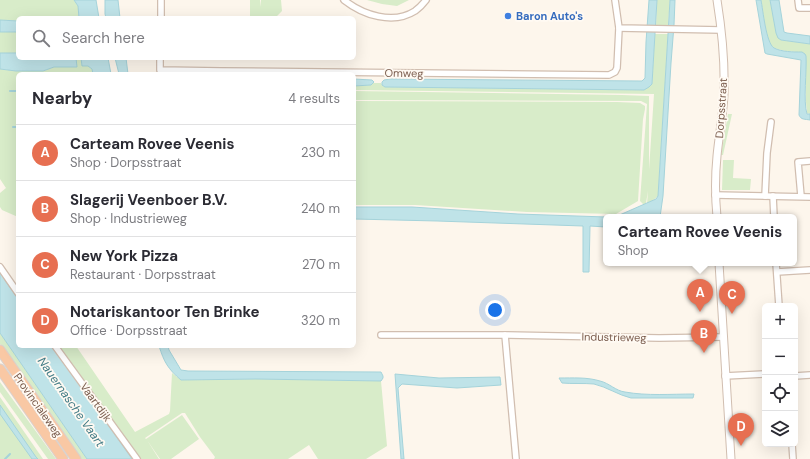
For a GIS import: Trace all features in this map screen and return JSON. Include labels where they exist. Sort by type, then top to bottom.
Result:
[{"type":"highway","name":"Provincialeweg","points":[[0,350],[76,459]]},
{"type":"highway","name":"Provincialeweg","points":[[0,369],[63,459]]},
{"type":"street","points":[[161,0],[161,16]]},
{"type":"street","points":[[344,0],[369,14],[383,17],[400,17],[418,9],[426,0]]},
{"type":"street","points":[[615,0],[619,28],[721,30]]},
{"type":"street","name":"Dorpsstraat","points":[[717,0],[724,55],[724,94],[721,131],[717,155],[715,195],[717,214]]},
{"type":"street","points":[[798,0],[798,8],[810,8]]},
{"type":"street","name":"Omweg","points":[[356,73],[609,75],[616,72],[617,68],[619,28]]},
{"type":"street","name":"Omweg","points":[[160,60],[160,70],[252,72]]},
{"type":"street","points":[[765,196],[767,153],[771,122]]},
{"type":"street","points":[[801,196],[798,162],[810,161]]},
{"type":"street","points":[[715,195],[810,197]]},
{"type":"street","points":[[773,196],[774,214]]},
{"type":"street","points":[[719,266],[731,459]]},
{"type":"street","points":[[776,266],[779,303]]},
{"type":"street","points":[[0,267],[16,290]]},
{"type":"street","points":[[777,272],[810,270]]},
{"type":"street","name":"Industrieweg","points":[[382,335],[505,335],[660,338],[723,337]]},
{"type":"street","points":[[505,335],[516,459]]},
{"type":"street","name":"Vaartdijk","points":[[56,348],[137,459]]},
{"type":"street","points":[[725,376],[762,374]]},
{"type":"street","points":[[798,376],[810,375]]},
{"type":"street","points":[[792,447],[793,459]]},
{"type":"green space","points":[[0,0],[74,0],[78,6],[79,16],[16,16],[16,21],[0,20]]},
{"type":"green space","points":[[250,0],[260,0],[260,7],[261,0],[281,0],[282,11],[277,16],[250,16]]},
{"type":"green space","points":[[367,0],[409,0],[397,6]]},
{"type":"green space","points":[[657,0],[670,0],[668,25],[656,26]]},
{"type":"green space","points":[[761,0],[770,0],[781,40],[810,44],[810,114],[807,113],[806,102],[806,56],[799,52],[780,50],[771,46],[766,31]]},
{"type":"green space","points":[[0,32],[16,32],[16,53],[0,53]]},
{"type":"green space","points":[[655,34],[668,34],[658,196],[647,204],[648,191],[646,203],[644,205],[640,201],[647,104],[641,101],[356,100],[356,91],[649,96],[649,170],[654,94],[356,90],[356,86],[381,83],[385,87],[644,90],[652,84]]},
{"type":"green space","points":[[76,60],[81,60],[82,66],[88,66],[92,69],[93,72],[16,72],[16,216],[2,210],[0,207],[0,193],[6,188],[0,179],[0,69],[16,71],[43,71],[54,67],[77,66]]},
{"type":"green space","points":[[356,101],[617,102],[640,103],[645,106],[638,201],[616,214],[527,212],[415,205],[356,205]]},
{"type":"green space","points":[[728,114],[732,114],[723,155],[721,155]]},
{"type":"green space","points":[[723,160],[734,160],[733,178],[751,179],[750,190],[722,190]]},
{"type":"green space","points":[[0,333],[87,459],[80,459],[0,344]]},
{"type":"green space","points":[[60,348],[77,348],[135,432],[169,414],[172,373],[181,380],[256,379],[381,381],[387,446],[366,459],[318,459],[309,445],[288,459],[214,459],[215,457],[185,413],[182,413],[145,438],[146,439],[182,415],[199,439],[171,459],[160,459],[147,440],[159,459],[140,459]]},
{"type":"green space","points":[[0,382],[56,459],[48,459],[0,392]]},
{"type":"green space","points":[[0,397],[43,459],[0,459]]},
{"type":"water","points":[[74,0],[96,0],[99,16],[79,16],[78,6]]},
{"type":"water","points":[[105,0],[118,0],[120,16],[106,16]]},
{"type":"water","points":[[649,0],[657,0],[652,84],[644,90],[385,87],[382,85],[384,80],[390,79],[642,81],[645,78]]},
{"type":"water","points":[[670,0],[675,0],[663,196],[660,214],[622,214],[656,199],[658,196]]},
{"type":"water","points":[[756,0],[761,0],[767,33],[771,45],[780,50],[802,52],[806,56],[805,102],[807,114],[810,114],[810,120],[802,119],[799,115],[801,60],[765,53]]},
{"type":"water","points":[[770,0],[779,0],[784,32],[810,36],[810,44],[781,40],[778,38]]},
{"type":"water","points":[[0,20],[16,21],[16,32],[0,32]]},
{"type":"water","points":[[0,53],[16,53],[16,60],[76,60],[77,67],[54,67],[43,71],[16,71],[0,69]]},
{"type":"water","points":[[81,60],[108,60],[111,72],[93,72],[92,69],[88,66],[82,66]]},
{"type":"water","points":[[116,60],[126,60],[128,72],[118,72]]},
{"type":"water","points":[[356,79],[372,80],[374,82],[371,85],[356,86]]},
{"type":"water","points":[[356,207],[412,207],[518,214],[603,217],[603,227],[590,226],[589,272],[583,272],[583,226],[356,219]]},
{"type":"water","name":"Nauernasche Vaart","points":[[0,271],[16,296],[16,348],[53,348],[132,459],[87,459],[0,333]]},
{"type":"water","points":[[160,348],[168,348],[181,370],[188,371],[381,372],[383,378],[381,381],[256,379],[181,380],[167,365]]},
{"type":"water","points":[[395,374],[439,378],[500,377],[501,385],[457,388],[402,384],[398,388],[404,459],[401,459]]},
{"type":"water","points":[[559,378],[595,380],[603,382],[616,389],[633,393],[694,394],[693,398],[631,398],[594,384],[562,383]]},
{"type":"water","points":[[0,405],[38,459],[32,459],[0,414]]},
{"type":"waterway","points":[[10,91],[16,91]]},
{"type":"waterway","points":[[5,459],[10,454]]},
{"type":"place","name":"Baron Auto's","points":[[508,16]]},
{"type":"place","name":"Carteam Rovee Veenis","points":[[700,312]]},
{"type":"place","name":"New York Pizza","points":[[732,314]]},
{"type":"place","name":"Slagerij Veenboer B.V.","points":[[704,353]]},
{"type":"place","name":"Notariskantoor Ten Brinke","points":[[741,446]]}]
